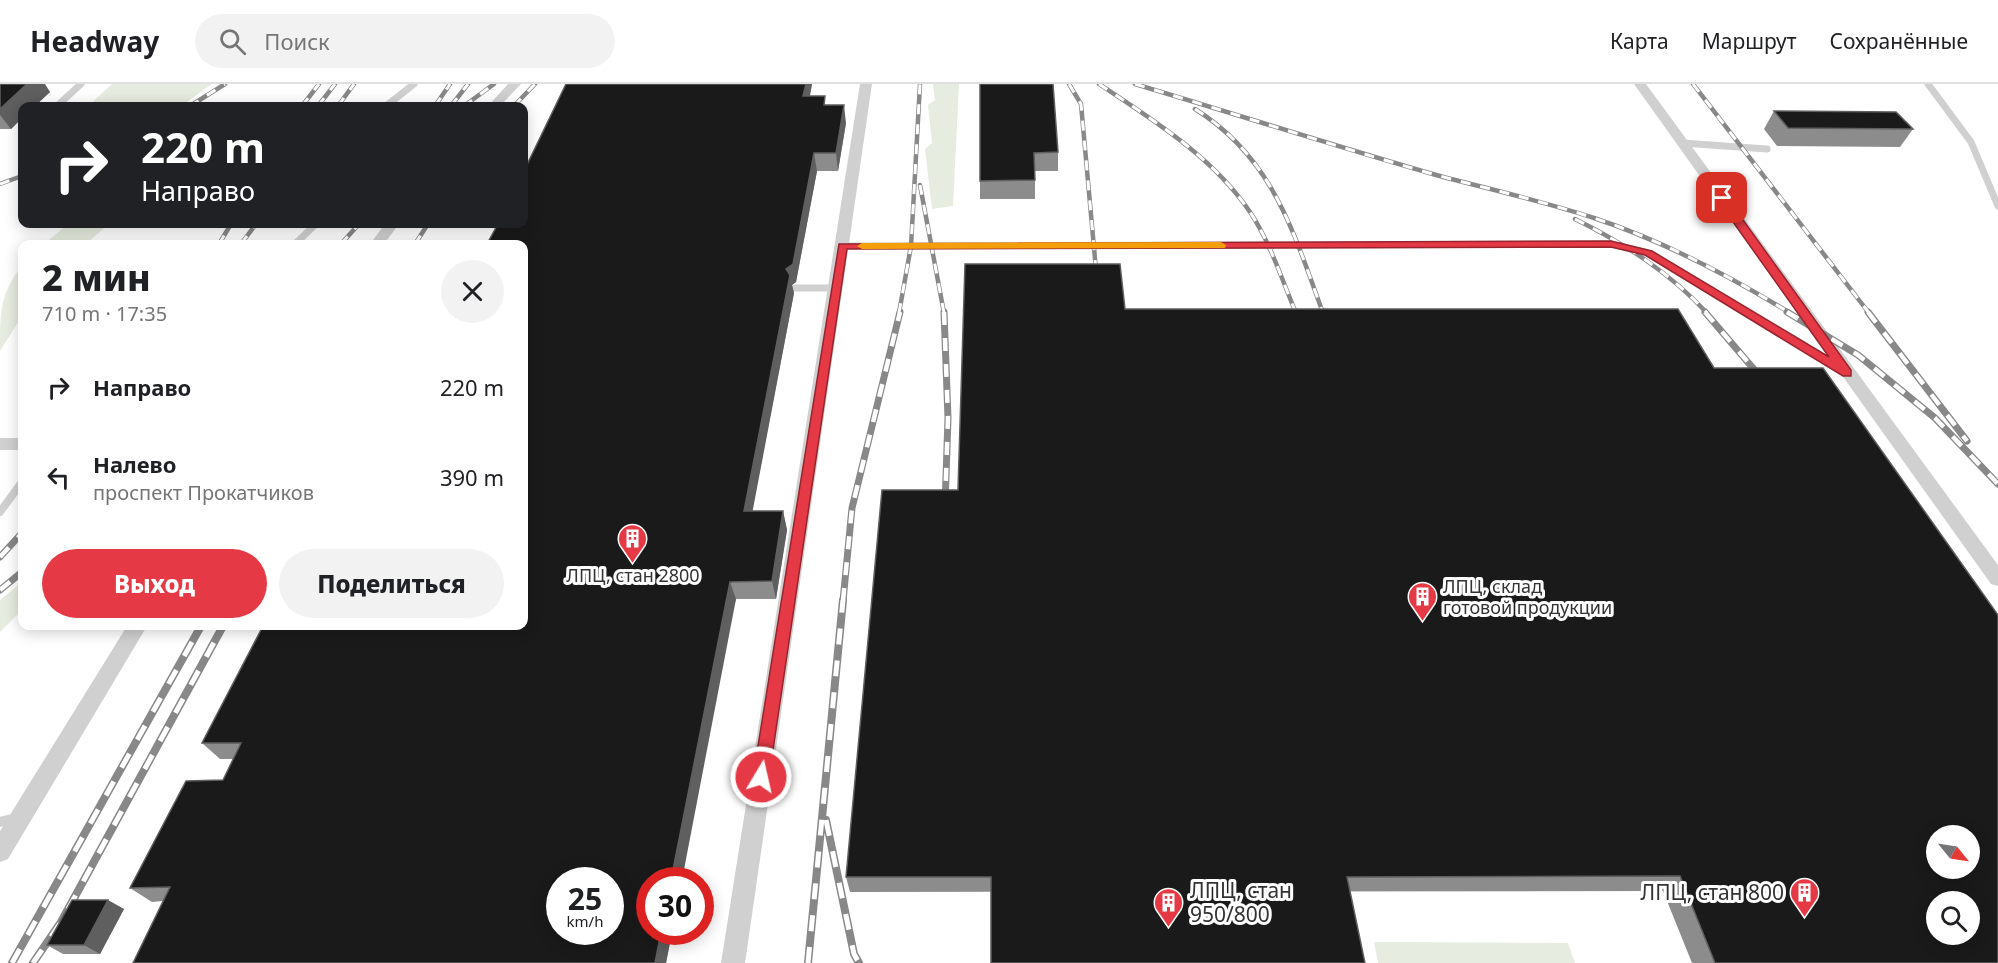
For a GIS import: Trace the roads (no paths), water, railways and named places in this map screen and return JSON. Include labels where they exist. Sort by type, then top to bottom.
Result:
[{"type":"street","points":[[499,102],[515,84]]},
{"type":"street","points":[[733,963],[866,84]]},
{"type":"street","points":[[1640,84],[1998,579]]},
{"type":"street","points":[[0,444],[18,444]]},
{"type":"street","points":[[0,851],[135,630]]},
{"type":"lane","points":[[61,102],[81,84]]},
{"type":"lane","points":[[391,102],[414,84]]},
{"type":"lane","points":[[1928,84],[1971,142],[1998,206]]},
{"type":"lane","points":[[1682,143],[1767,149]]},
{"type":"lane","points":[[299,240],[312,228]]},
{"type":"lane","points":[[842,246],[1611,244],[1648,253],[1847,373]]},
{"type":"lane","points":[[795,288],[836,288]]},
{"type":"lane","points":[[0,512],[18,487]]},
{"type":"lane","points":[[0,822],[21,816]]},
{"type":"railway","points":[[196,102],[225,84]]},
{"type":"railway","points":[[305,102],[319,84]]},
{"type":"railway","points":[[321,102],[335,84]]},
{"type":"railway","points":[[341,102],[354,84]]},
{"type":"railway","points":[[438,102],[450,84]]},
{"type":"railway","points":[[454,102],[468,84]]},
{"type":"railway","points":[[469,102],[494,84]]},
{"type":"railway","points":[[518,102],[535,84]]},
{"type":"railway","points":[[899,313],[911,246],[920,84]]},
{"type":"railway","points":[[1069,84],[1081,104],[1097,281]]},
{"type":"railway","points":[[1099,84],[1181,141],[1235,192],[1264,236],[1296,313]]},
{"type":"railway","points":[[1135,84],[1398,164],[1535,201],[1620,227],[1695,260],[1790,313]]},
{"type":"railway","points":[[1693,84],[1869,313]]},
{"type":"railway","points":[[1195,109],[1222,128],[1244,150],[1262,173],[1290,225],[1323,313]]},
{"type":"railway","points":[[0,184],[18,177]]},
{"type":"railway","points":[[920,185],[944,313]]},
{"type":"railway","points":[[1575,219],[1646,260],[1707,313]]},
{"type":"railway","points":[[221,240],[229,228]]},
{"type":"railway","points":[[244,240],[253,228]]},
{"type":"railway","points":[[345,240],[355,228]]},
{"type":"railway","points":[[418,240],[425,228]]},
{"type":"railway","points":[[843,601],[852,508],[900,312]]},
{"type":"railway","points":[[944,312],[948,418],[945,506]]},
{"type":"railway","points":[[1295,312],[1300,323]]},
{"type":"railway","points":[[1323,312],[1328,326]]},
{"type":"railway","points":[[1705,312],[1764,381]]},
{"type":"railway","points":[[1787,312],[1858,355],[1935,418],[1998,484]]},
{"type":"railway","points":[[1868,312],[1967,441]]},
{"type":"railway","points":[[0,557],[18,537]]},
{"type":"railway","points":[[0,590],[18,575]]},
{"type":"railway","points":[[808,963],[843,600]]},
{"type":"railway","points":[[12,963],[199,630]]},
{"type":"railway","points":[[33,963],[61,922],[221,630]]},
{"type":"railway","points":[[826,820],[854,954],[859,963]]},
{"type":"place","name":"ЛПЦ, стан 2800","points":[[633,564]]},
{"type":"place","name":"ЛПЦ, склад готовой продукции","points":[[1422,622]]},
{"type":"place","name":"ЛПЦ, стан 800","points":[[1805,918]]},
{"type":"place","name":"ЛПЦ, стан 950/800","points":[[1169,928]]}]
